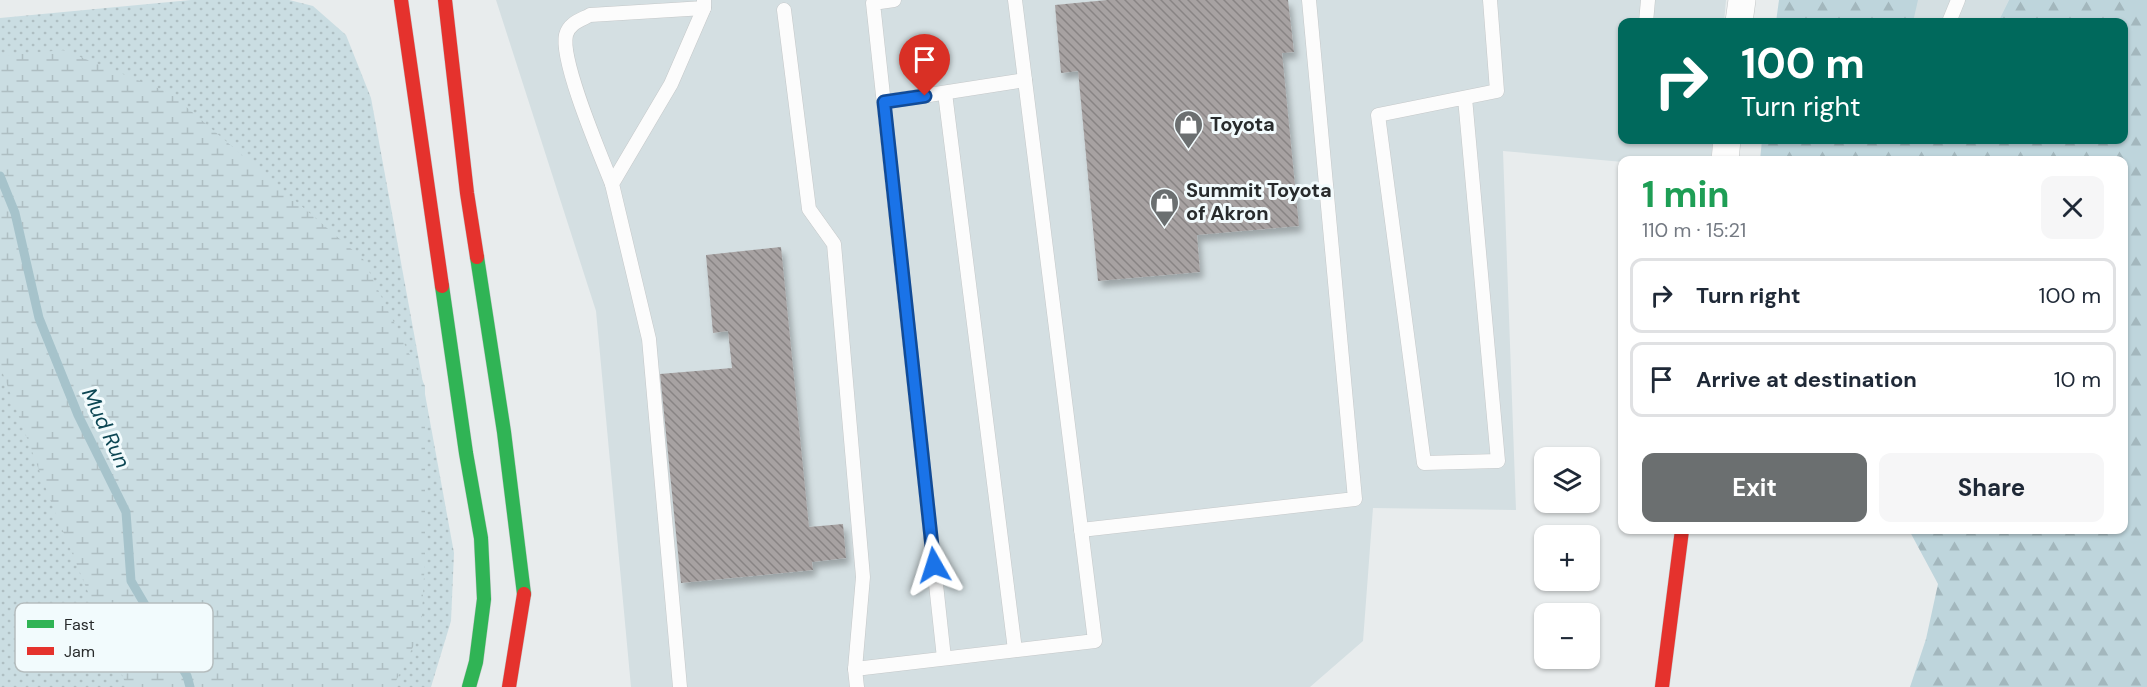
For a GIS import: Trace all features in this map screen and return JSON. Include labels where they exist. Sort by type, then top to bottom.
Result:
[{"type":"main road","points":[[401,0],[466,453],[481,538],[484,599],[476,662],[470,687]]},
{"type":"main road","points":[[445,0],[466,193],[504,432],[524,594],[509,687]]},
{"type":"main road","points":[[1662,687],[1681,534]]},
{"type":"street","points":[[1740,18],[1742,0]]},
{"type":"lane","points":[[894,0],[873,3],[944,658]]},
{"type":"lane","points":[[855,669],[1095,641],[1015,0]]},
{"type":"lane","points":[[1081,530],[1355,499],[1309,0]]},
{"type":"lane","points":[[1465,98],[1498,461],[1424,463],[1378,115],[1497,91],[1490,0]]},
{"type":"lane","points":[[1646,18],[1648,0]]},
{"type":"lane","points":[[1951,18],[1958,0]]},
{"type":"lane","points":[[612,184],[671,84],[704,4],[590,15],[574,23],[566,33],[565,47],[579,97],[612,184],[649,339],[680,687]]},
{"type":"lane","points":[[784,10],[809,209],[834,244],[863,577],[855,669],[857,687]]},
{"type":"lane","points":[[884,102],[1025,80]]},
{"type":"lane","points":[[945,93],[1015,650]]},
{"type":"shaded area","points":[[496,0],[1726,0],[1724,18],[1618,18],[1618,144],[1713,144],[1711,156],[1618,156],[1618,162],[1503,151],[1516,510],[1373,508],[1363,641],[1310,687],[631,687],[596,311]]},
{"type":"shaded area","points":[[1827,0],[2009,0],[2000,18],[1854,18]]},
{"type":"green space","points":[[191,0],[289,0],[313,6],[346,35],[371,98],[454,553],[451,621],[431,687],[0,687],[0,18]]},
{"type":"green space","points":[[1779,0],[1918,0],[1914,18],[1777,18]]},
{"type":"green space","points":[[2009,0],[2147,0],[2147,687],[1910,687],[1926,639],[1938,584],[1911,534],[2128,534],[2128,156],[1760,156],[1762,144],[2128,144],[2128,18],[2000,18]]},
{"type":"green space","points":[[63,50],[170,93],[363,259],[425,386],[425,559],[421,631],[393,687],[127,687],[121,672],[213,672],[213,603],[92,603],[51,502],[0,366],[0,56]]},
{"type":"building","name":"Toyota","points":[[1107,0],[1288,0],[1294,52],[1282,53],[1299,226],[1197,235],[1200,272],[1098,281],[1078,71],[1061,73],[1055,5]]},
{"type":"building","points":[[781,247],[809,527],[843,524],[846,558],[812,562],[813,570],[681,583],[660,374],[732,368],[728,331],[713,333],[706,255]]},
{"type":"waterway","name":"Mud Run","points":[[0,176],[15,213],[39,318],[78,415],[126,512],[131,581],[144,603]]},
{"type":"waterway","name":"Mud Run","points":[[185,672],[190,687]]},
{"type":"traffic: fast","points":[[477,257],[504,432],[524,594]]},
{"type":"traffic: fast","points":[[442,286],[466,453],[481,538],[484,599],[476,662],[469,687]]},
{"type":"traffic: jam","points":[[401,0],[442,286]]},
{"type":"traffic: jam","points":[[445,0],[467,193],[477,257]]},
{"type":"traffic: jam","points":[[1662,687],[1681,534]]},
{"type":"traffic: jam","points":[[509,687],[524,594]]},
{"type":"place","name":"Toyota","points":[[1189,150]]},
{"type":"place","name":"Summit Toyota of Akron","points":[[1165,228]]},
{"type":"route","points":[[925,96],[884,102],[934,565]]}]
